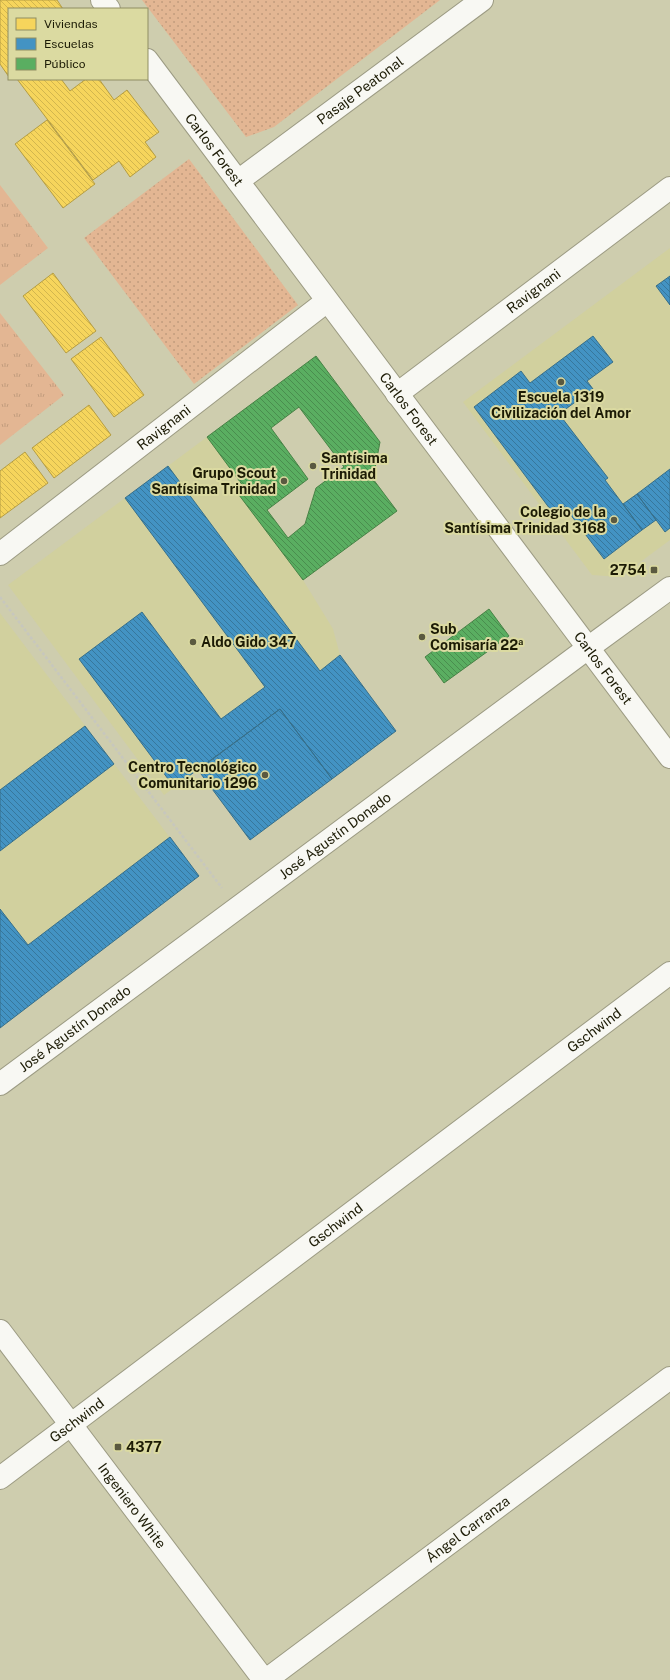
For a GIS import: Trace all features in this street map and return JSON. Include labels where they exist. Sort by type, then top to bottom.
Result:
[{"type":"street","points":[[102,0],[108,8]]},
{"type":"street","name":"Pasaje Peatonal","points":[[238,181],[482,0]]},
{"type":"street","name":"Carlos Forest","points":[[148,61],[670,757]]},
{"type":"street","name":"Ravignani","points":[[397,394],[670,188]]},
{"type":"street","name":"Ravignani","points":[[0,554],[327,301]]},
{"type":"street","name":"José Agustín Donado","points":[[0,1084],[237,907],[670,588]]},
{"type":"street","name":"Gschwind","points":[[0,1478],[670,973]]},
{"type":"street","name":"Ingeniero White","points":[[0,1331],[265,1680]]},
{"type":"street","name":"Ángel Carranza","points":[[265,1680],[670,1378]]},
{"type":"path","points":[[0,597],[237,907]]},
{"type":"shaded area","name":"Colegio de la Santísima Trinidad 3168","points":[[670,248],[670,540],[620,577],[592,575],[463,402]]},
{"type":"shaded area","name":"Aldo Gido 347","points":[[207,437],[246,490],[240,495],[303,580],[333,629],[340,655],[396,731],[250,840],[198,770],[164,795],[8,585]]},
{"type":"shaded area","points":[[0,613],[199,876],[0,1028]]},
{"type":"green space","points":[[142,0],[440,0],[274,127],[246,137]]},
{"type":"green space","points":[[189,159],[298,305],[194,384],[84,238]]},
{"type":"green space","points":[[0,185],[48,248],[0,285]]},
{"type":"green space","points":[[0,313],[64,395],[0,445]]},
{"type":"building: Viviendas","points":[[0,0],[57,0],[62,8],[8,8],[8,76],[0,64]]},
{"type":"building: Viviendas","points":[[18,80],[62,80],[70,91],[85,80],[100,80],[114,100],[127,90],[159,132],[145,142],[156,157],[130,177],[119,161],[93,180]]},
{"type":"building: Viviendas","points":[[47,120],[95,184],[63,208],[15,144]]},
{"type":"building: Viviendas","points":[[53,273],[96,331],[66,353],[23,296]]},
{"type":"building: Viviendas","points":[[101,337],[144,395],[114,417],[71,359]]},
{"type":"building: Viviendas","points":[[89,405],[111,435],[54,478],[32,448]]},
{"type":"building: Viviendas","points":[[25,452],[48,483],[0,518],[0,471]]},
{"type":"building: Escuelas","points":[[670,276],[670,305],[656,286]]},
{"type":"building: Escuelas","points":[[593,336],[613,362],[587,381],[593,389],[559,414],[608,478],[605,480],[642,530],[604,559],[564,506],[553,513],[474,407],[521,371],[530,383]]},
{"type":"building: Escuelas","points":[[168,466],[320,671],[340,655],[396,731],[332,779],[280,709],[174,787],[79,659],[142,612],[221,719],[265,687],[125,498]]},
{"type":"building: Escuelas","points":[[670,469],[670,528],[665,532],[637,494]]},
{"type":"building: Escuelas","points":[[637,494],[656,520],[642,530],[623,504]]},
{"type":"building: Escuelas","name":"Centro Tecnológico Comunitario 1296","points":[[280,709],[332,779],[250,840],[198,770]]},
{"type":"building: Escuelas","points":[[85,726],[114,764],[0,851],[0,790]]},
{"type":"building: Escuelas","points":[[170,837],[199,876],[0,1028],[0,909],[28,945]]},
{"type":"building: Público","name":"Santísima Trinidad","points":[[316,356],[380,442],[373,479],[397,511],[303,580],[239,495],[246,490],[207,437]],"holes":[[[299,407],[344,467],[316,488],[305,524],[288,538],[267,510],[308,479],[271,428]]]},
{"type":"building: Público","points":[[489,609],[509,636],[444,683],[425,657]]},
{"type":"place","name":"Escuela 1319 Civilización del Amor","points":[[561,382]]},
{"type":"place","name":"Santísima Trinidad","points":[[313,466]]},
{"type":"place","name":"Grupo Scout Santísima Trinidad","points":[[284,481]]},
{"type":"place","name":"Colegio de la Santísima Trinidad 3168","points":[[614,520]]},
{"type":"place","name":"2754","points":[[654,570]]},
{"type":"place","name":"Sub Comisaría 22ª","points":[[422,637]]},
{"type":"place","name":"Aldo Gido 347","points":[[193,642]]},
{"type":"place","name":"Centro Tecnológico Comunitario 1296","points":[[265,775]]},
{"type":"place","name":"4377","points":[[118,1447]]}]
